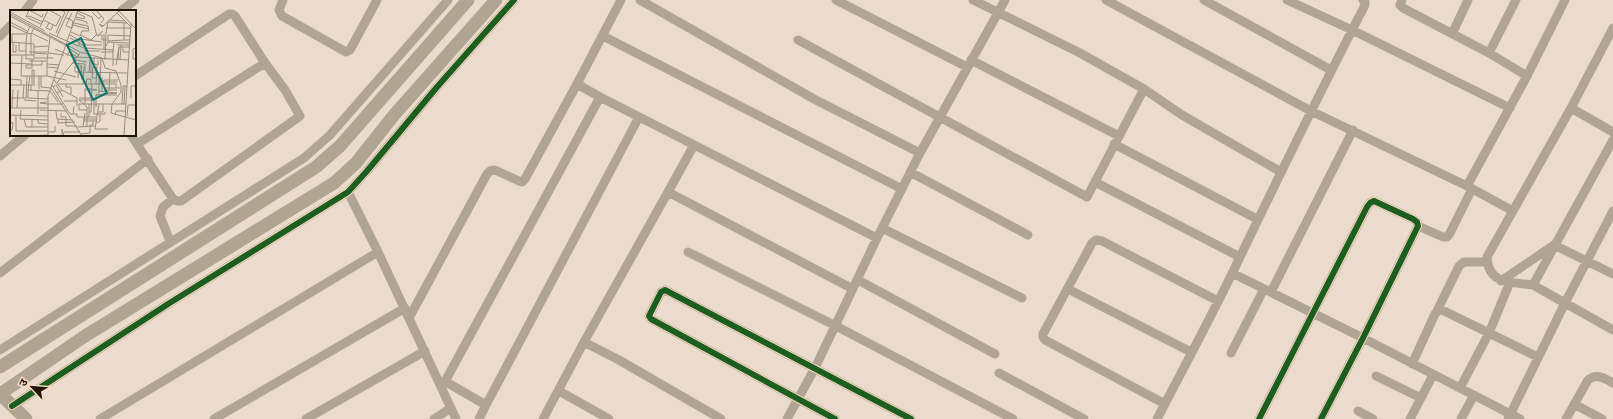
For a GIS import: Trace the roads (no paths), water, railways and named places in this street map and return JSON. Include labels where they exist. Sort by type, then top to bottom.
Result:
[{"type":"street","points":[[26,10],[32,0]]},
{"type":"street","points":[[122,10],[135,0]]},
{"type":"street","points":[[283,0],[279,10],[282,16],[346,52],[350,50],[377,0]]},
{"type":"street","points":[[0,350],[170,241],[304,158],[318,147],[335,130],[448,0]]},
{"type":"street","points":[[0,367],[316,167],[340,146],[468,0]]},
{"type":"street","points":[[23,418],[0,394],[105,323],[334,183],[356,163],[394,115],[496,0]]},
{"type":"street","points":[[12,406],[175,300],[348,192],[367,172],[437,87],[514,0]]},
{"type":"street","points":[[410,318],[487,174],[490,171],[495,170],[522,182],[577,84],[621,0]]},
{"type":"street","points":[[640,0],[814,99],[920,153]]},
{"type":"street","points":[[836,0],[969,64],[1117,140],[1257,219]]},
{"type":"street","points":[[973,0],[1080,53],[1144,89],[1182,115],[1281,172]]},
{"type":"street","points":[[787,419],[799,400],[836,326],[910,172],[1005,0]]},
{"type":"street","points":[[1106,0],[1311,110],[1470,188],[1513,211]]},
{"type":"street","points":[[1204,0],[1331,70]]},
{"type":"street","points":[[1287,0],[1352,30],[1510,108]]},
{"type":"street","points":[[1157,419],[1232,273],[1311,110],[1365,5],[1363,0]]},
{"type":"street","points":[[1402,0],[1400,5],[1403,8],[1489,53],[1527,76]]},
{"type":"street","points":[[1452,34],[1468,0]]},
{"type":"street","points":[[1489,53],[1516,0]]},
{"type":"street","points":[[1418,226],[1443,237],[1447,237],[1450,233],[1470,188],[1565,0]]},
{"type":"street","points":[[133,136],[173,199],[181,201],[300,116],[285,90],[265,63],[235,16],[232,14],[229,14],[136,75]]},
{"type":"street","points":[[0,36],[10,26]]},
{"type":"street","points":[[1613,28],[1571,108],[1487,257],[1487,266],[1490,272],[1506,282],[1533,285],[1613,330]]},
{"type":"street","points":[[603,36],[902,189]]},
{"type":"street","points":[[798,40],[1084,197],[1087,197],[1144,89]]},
{"type":"street","points":[[137,144],[265,63]]},
{"type":"street","points":[[577,84],[877,238]]},
{"type":"street","points":[[444,384],[600,97]]},
{"type":"street","points":[[1571,108],[1613,132]]},
{"type":"street","points":[[479,419],[640,117]]},
{"type":"street","points":[[1231,353],[1267,290],[1353,130]]},
{"type":"street","points":[[0,156],[24,136]]},
{"type":"street","points":[[1533,285],[1613,140]]},
{"type":"street","points":[[543,419],[584,342],[694,145]]},
{"type":"street","points":[[0,272],[148,159]]},
{"type":"street","points":[[910,172],[1028,235]]},
{"type":"street","points":[[1095,182],[1240,257]]},
{"type":"street","points":[[348,192],[425,351],[444,384],[456,419]]},
{"type":"street","points":[[668,192],[853,289]]},
{"type":"street","points":[[170,241],[160,216],[163,206],[173,199]]},
{"type":"street","points":[[1259,419],[1370,203],[1374,201],[1413,219],[1417,222],[1417,231],[1321,419]]},
{"type":"street","points":[[1509,417],[1565,304],[1613,213]]},
{"type":"street","points":[[882,228],[1022,298]]},
{"type":"street","points":[[1165,404],[1045,340],[1043,334],[1092,243],[1096,240],[1102,241],[1218,300]]},
{"type":"street","points":[[1554,245],[1613,274]]},
{"type":"street","points":[[1460,388],[1489,333],[1506,282],[1554,245]]},
{"type":"street","points":[[100,419],[378,252]]},
{"type":"street","points":[[688,252],[836,326],[1013,419]]},
{"type":"street","points":[[1412,364],[1459,266],[1464,262],[1487,262]]},
{"type":"street","points":[[1232,273],[1434,374],[1474,395],[1509,417],[1520,419]]},
{"type":"street","points":[[858,280],[995,354]]},
{"type":"street","points":[[1068,289],[1191,352]]},
{"type":"street","points":[[835,419],[650,319],[649,316],[661,292],[665,290],[911,419]]},
{"type":"street","points":[[214,419],[405,308]]},
{"type":"street","points":[[1437,311],[1440,309],[1445,311],[1538,357]]},
{"type":"street","points":[[584,342],[619,360],[721,419]]},
{"type":"street","points":[[306,419],[425,351]]},
{"type":"street","points":[[999,373],[1084,419]]},
{"type":"street","points":[[1410,419],[1434,374]]},
{"type":"street","points":[[1376,376],[1421,398]]},
{"type":"street","points":[[1566,419],[1588,380],[1593,376],[1603,377],[1613,383]]},
{"type":"street","points":[[444,384],[486,405]]},
{"type":"street","points":[[559,391],[609,419]]},
{"type":"street","points":[[1461,419],[1474,395]]},
{"type":"street","points":[[1574,404],[1602,419]]},
{"type":"street","points":[[434,419],[451,408]]},
{"type":"street","points":[[1358,411],[1373,419]]}]
